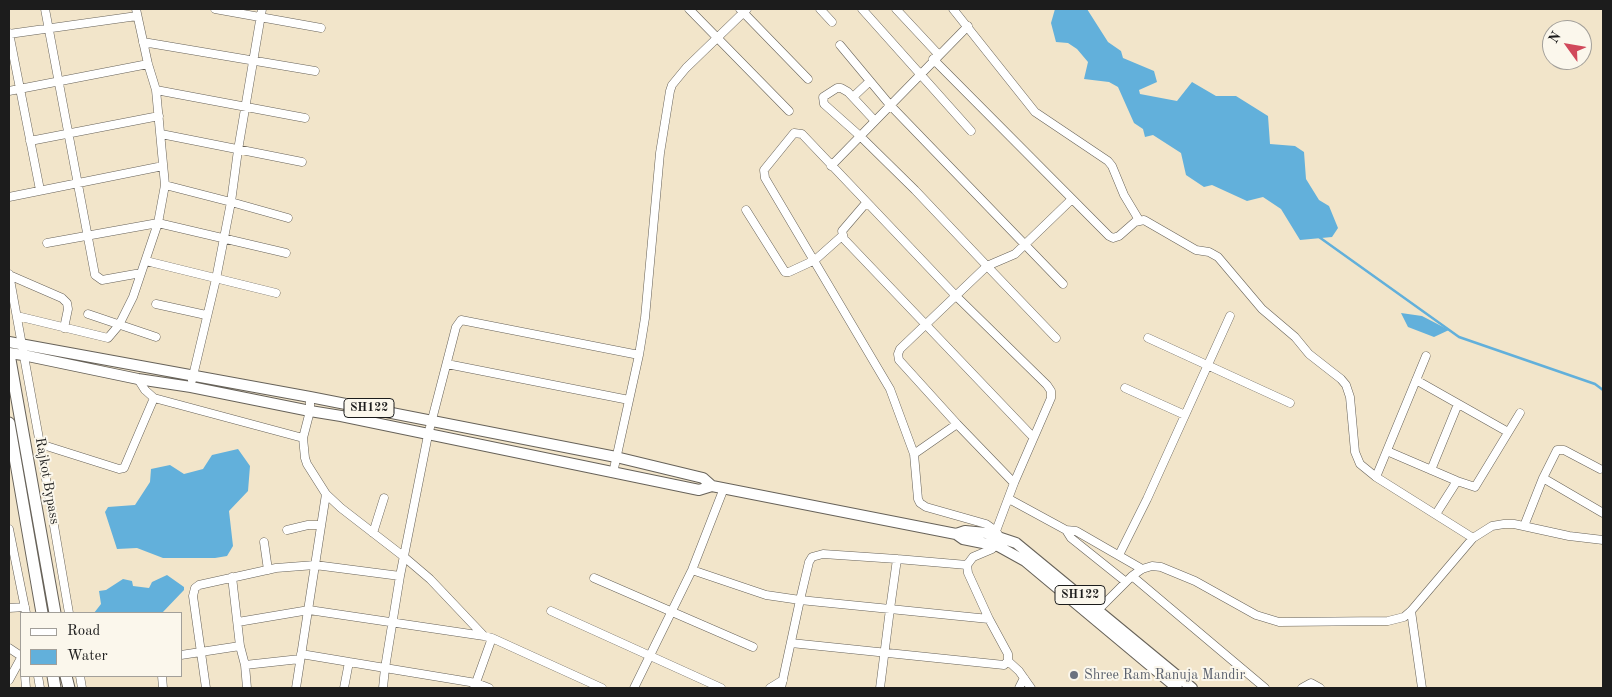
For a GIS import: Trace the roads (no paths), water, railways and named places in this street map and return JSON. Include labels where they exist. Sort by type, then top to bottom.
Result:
[{"type":"highway","name":"Rajkot Bypass","points":[[9,354],[55,612]]},
{"type":"highway","name":"Rajkot Bypass","points":[[9,423],[42,612]]},
{"type":"main road","points":[[9,342],[21,343]]},
{"type":"main road","name":"SH122","points":[[21,343],[59,352],[310,397],[616,457],[703,478],[712,486]]},
{"type":"main road","points":[[9,354],[23,354]]},
{"type":"main road","name":"SH122","points":[[23,354],[138,379],[191,387],[341,416],[699,490],[712,486],[956,534],[965,531],[997,537],[1016,543],[1025,549],[1177,688]]},
{"type":"main road","points":[[260,401],[262,388]]},
{"type":"main road","name":"SH122","points":[[1095,613],[1192,688]]},
{"type":"street","points":[[45,9],[95,275],[102,280],[142,273]]},
{"type":"street","points":[[215,9],[261,13],[321,28]]},
{"type":"street","points":[[689,9],[789,111]]},
{"type":"street","points":[[820,9],[832,22]]},
{"type":"street","points":[[862,9],[971,131]]},
{"type":"street","points":[[896,9],[936,57],[1109,236],[1113,238],[1119,236],[1139,220],[1144,220],[1196,250],[1214,254],[1262,309],[1295,337],[1309,354],[1346,385],[1350,397],[1357,459],[1366,470],[1473,538]]},
{"type":"street","points":[[953,9],[1035,112],[1108,161],[1124,195],[1139,220]]},
{"type":"street","points":[[613,473],[644,318],[662,134],[672,85],[686,68],[743,10],[808,79]]},
{"type":"street","points":[[17,316],[108,338],[119,325],[133,297],[158,223],[165,185],[156,90],[136,13],[49,29],[9,34],[40,190]]},
{"type":"street","points":[[191,387],[225,238],[261,13]]},
{"type":"street","points":[[830,166],[968,26]]},
{"type":"street","points":[[143,42],[315,72]]},
{"type":"street","points":[[840,45],[890,105],[1063,284]]},
{"type":"street","points":[[9,91],[148,64]]},
{"type":"street","points":[[853,97],[870,81]]},
{"type":"street","points":[[875,121],[845,89],[837,88],[826,94],[822,100],[824,104],[916,190],[1056,338]]},
{"type":"street","points":[[156,90],[305,118]]},
{"type":"street","points":[[30,141],[159,116]]},
{"type":"street","points":[[997,537],[977,521],[920,504],[914,454],[890,389],[765,178],[766,167],[792,136],[798,132],[956,296],[1051,391],[1051,398],[1014,483],[997,537],[987,552],[973,557],[967,566],[968,573],[1008,654],[1008,661],[1031,688]]},
{"type":"street","points":[[161,134],[302,162]]},
{"type":"street","points":[[9,197],[163,166]]},
{"type":"street","points":[[165,185],[288,218]]},
{"type":"street","points":[[1014,483],[899,360],[898,354],[900,349],[987,266],[1010,257],[1072,199]]},
{"type":"street","points":[[866,203],[842,231],[844,240],[1033,437]]},
{"type":"street","points":[[746,210],[785,272],[815,260],[842,236]]},
{"type":"street","points":[[47,243],[158,223],[286,253]]},
{"type":"street","points":[[146,262],[276,293]]},
{"type":"street","points":[[9,275],[62,298],[67,303],[68,309],[64,328]]},
{"type":"street","points":[[9,275],[69,612]]},
{"type":"street","points":[[156,304],[206,316]]},
{"type":"street","points":[[88,314],[156,337]]},
{"type":"street","points":[[1119,555],[1147,499],[1230,316]]},
{"type":"street","points":[[382,688],[403,556],[428,434],[456,327],[461,320],[638,355]]},
{"type":"street","points":[[1148,338],[1290,403]]},
{"type":"street","points":[[1376,477],[1426,356]]},
{"type":"street","points":[[446,364],[629,400]]},
{"type":"street","points":[[138,379],[145,390],[154,398],[303,438]]},
{"type":"street","points":[[1416,380],[1508,432]]},
{"type":"street","points":[[1125,388],[1185,415]]},
{"type":"street","points":[[310,397],[310,411],[303,438],[307,464],[326,494],[435,584],[488,637]]},
{"type":"street","points":[[40,444],[119,470],[124,468],[154,398]]},
{"type":"street","points":[[1431,470],[1458,404]]},
{"type":"street","points":[[1387,451],[1471,487],[1477,485],[1520,413]]},
{"type":"street","points":[[914,454],[957,424]]},
{"type":"street","points":[[1524,526],[1555,452],[1560,449],[1600,469]]},
{"type":"street","points":[[1543,478],[1603,513]]},
{"type":"street","points":[[1436,514],[1457,481]]},
{"type":"street","points":[[634,688],[692,570],[724,488]]},
{"type":"street","points":[[296,688],[326,494]]},
{"type":"street","points":[[373,533],[384,498]]},
{"type":"street","points":[[1009,499],[1066,530],[1076,531],[1142,569]]},
{"type":"street","points":[[1095,613],[1132,576],[1142,569],[1152,566],[1161,567],[1195,581],[1256,615],[1279,622],[1388,621],[1404,617],[1411,611],[1473,538],[1492,526],[1504,524],[1524,526],[1569,536],[1603,540]]},
{"type":"street","points":[[287,530],[308,525],[321,525]]},
{"type":"street","points":[[9,529],[25,610],[9,608]]},
{"type":"street","points":[[1066,530],[1071,538],[1126,582]]},
{"type":"street","points":[[264,542],[268,570]]},
{"type":"street","points":[[781,688],[800,600],[809,562],[812,557],[817,555],[896,559],[967,566]]},
{"type":"street","points":[[880,688],[896,559]]},
{"type":"street","points":[[206,688],[193,592],[199,585],[268,570],[315,565],[400,576]]},
{"type":"street","points":[[692,570],[757,593],[800,600],[990,619]]},
{"type":"street","points":[[1132,576],[1265,688]]},
{"type":"street","points":[[232,577],[247,688]]},
{"type":"street","points":[[594,578],[753,647]]},
{"type":"street","points":[[238,622],[309,610],[488,637],[602,688]]},
{"type":"street","points":[[551,611],[721,688]]},
{"type":"street","points":[[1411,611],[1422,688]]},
{"type":"street","points":[[475,685],[488,637]]},
{"type":"street","points":[[792,643],[1000,666],[1008,661]]},
{"type":"street","points":[[182,655],[240,646]]},
{"type":"street","points":[[9,648],[20,656]]},
{"type":"street","points":[[245,665],[301,657],[349,662],[489,688]]},
{"type":"street","points":[[9,680],[20,659]]},
{"type":"street","points":[[344,688],[349,662]]},
{"type":"street","points":[[1019,688],[1024,678]]},
{"type":"street","points":[[770,688],[783,680]]},
{"type":"street","points":[[1302,688],[1311,683],[1320,688]]},
{"type":"water","points":[[1055,9],[1087,9],[1108,42],[1121,51],[1123,58],[1154,71],[1157,82],[1139,90],[1140,94],[1177,101],[1192,82],[1216,96],[1236,96],[1268,116],[1270,144],[1295,146],[1304,152],[1306,179],[1319,200],[1329,206],[1338,228],[1332,237],[1300,240],[1281,209],[1263,197],[1247,201],[1212,185],[1204,187],[1186,175],[1181,153],[1153,135],[1145,137],[1143,129],[1134,123],[1118,87],[1109,82],[1084,79],[1088,62],[1077,49],[1068,43],[1056,42],[1051,23]]},
{"type":"water","points":[[1401,313],[1422,316],[1449,330],[1434,337],[1408,327]]},
{"type":"water","points":[[238,449],[250,466],[248,491],[229,511],[233,546],[227,556],[215,558],[163,558],[137,548],[117,549],[105,512],[108,507],[135,505],[150,482],[151,469],[170,465],[184,474],[203,469],[212,455]]},
{"type":"water","points":[[167,575],[184,587],[184,590],[163,612],[95,612],[101,604],[99,591],[106,590],[123,579],[132,581],[133,586],[149,588],[152,582]]},
{"type":"waterway","points":[[1319,237],[1459,337],[1595,384],[1603,390]]},
{"type":"place","name":"Shree Ram Ranuja Mandir","points":[[1074,675]]}]
